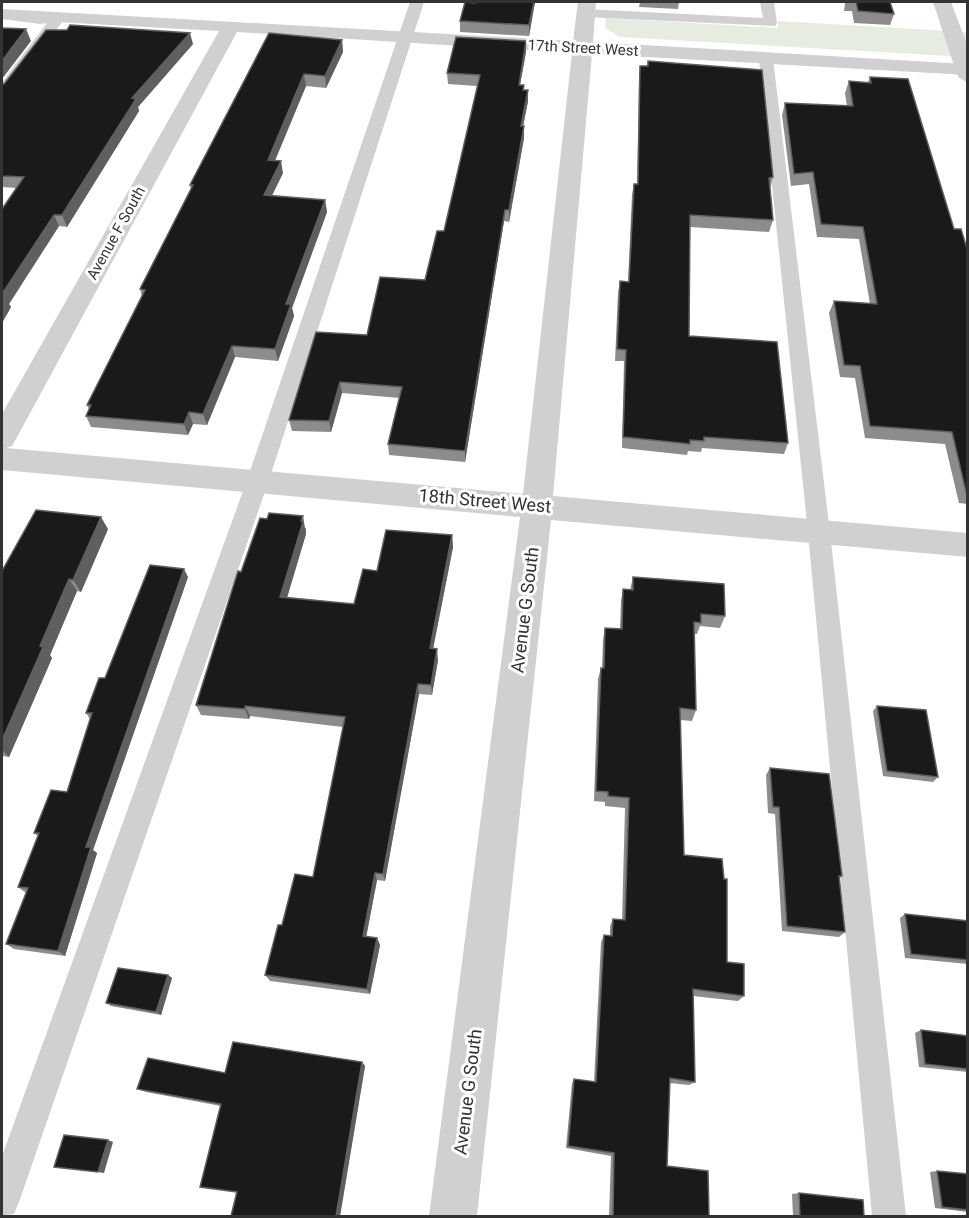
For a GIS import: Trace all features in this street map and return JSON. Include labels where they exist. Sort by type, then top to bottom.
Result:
[{"type":"street","points":[[942,2],[967,73]]},
{"type":"street","name":"Avenue G South","points":[[453,1216],[537,506],[586,7]]},
{"type":"street","name":"17th Street West","points":[[2,14],[31,18],[58,16],[967,73]]},
{"type":"street","name":"Avenue F South","points":[[2,439],[230,28]]},
{"type":"street","name":"18th Street West","points":[[2,459],[968,545]]},
{"type":"lane","points":[[2,1203],[258,480],[417,2]]},
{"type":"lane","points":[[586,7],[770,23],[767,2]]},
{"type":"lane","points":[[2,91],[58,16]]},
{"type":"lane","points":[[766,59],[819,532],[889,1216]]},
{"type":"shaded area","points":[[606,18],[778,28],[778,21],[967,32],[967,57],[620,37],[605,28]]},
{"type":"building","points":[[465,2],[534,2],[529,25],[460,21]]},
{"type":"building","points":[[856,2],[890,2],[894,14],[858,11]]},
{"type":"building","points":[[70,25],[190,33],[132,98],[136,99],[62,215],[54,215],[2,294],[2,209],[24,177],[2,176],[2,84],[46,30],[67,30]]},
{"type":"building","points":[[2,28],[26,29],[2,61]]},
{"type":"building","points":[[269,33],[342,40],[325,76],[304,74],[268,160],[281,161],[264,195],[325,200],[286,304],[291,304],[275,349],[232,346],[203,414],[189,412],[184,424],[86,416],[91,405],[87,405],[145,290],[140,289],[193,185],[190,185]]},
{"type":"building","points":[[456,37],[526,41],[519,85],[524,85],[523,90],[528,90],[521,126],[524,126],[509,210],[505,210],[465,451],[388,444],[402,387],[340,382],[329,421],[289,420],[316,332],[367,335],[380,277],[425,280],[437,231],[444,231],[480,75],[447,73]]},
{"type":"building","points":[[648,61],[762,70],[773,177],[769,178],[773,220],[690,215],[689,336],[777,342],[788,443],[704,437],[704,441],[690,440],[690,444],[623,437],[626,350],[617,349],[620,281],[629,282],[634,184],[638,184],[640,66],[648,66]]},
{"type":"building","points":[[870,77],[908,79],[954,229],[961,229],[968,252],[968,492],[966,492],[952,432],[870,426],[860,366],[844,365],[834,301],[877,304],[863,227],[821,224],[813,172],[794,174],[785,103],[853,106],[849,81],[871,83]]},
{"type":"building","points":[[36,510],[101,517],[73,580],[69,579],[40,646],[43,647],[2,740],[2,571]]},
{"type":"building","points":[[269,513],[303,516],[280,597],[354,604],[363,569],[377,571],[386,530],[452,535],[430,648],[437,649],[431,685],[418,684],[383,874],[375,873],[363,936],[377,938],[367,989],[265,975],[278,925],[282,925],[295,874],[313,877],[345,717],[245,706],[245,709],[196,705],[238,571],[241,572],[260,518],[267,519]]},
{"type":"building","points":[[150,565],[184,569],[86,847],[91,847],[58,951],[6,944],[28,888],[18,887],[39,833],[34,833],[51,790],[67,792],[92,713],[86,713],[99,678],[105,678]]},
{"type":"building","points":[[633,577],[724,584],[725,616],[701,614],[701,623],[694,622],[696,710],[680,708],[684,855],[722,859],[724,879],[727,879],[727,962],[744,964],[744,996],[693,989],[695,1082],[670,1078],[667,1166],[708,1171],[709,1216],[613,1216],[614,1153],[568,1146],[574,1079],[596,1082],[604,935],[612,936],[613,919],[625,920],[629,798],[608,796],[608,792],[596,791],[605,628],[622,629],[623,589],[633,590]]},
{"type":"building","points":[[877,706],[926,710],[938,777],[887,771]]},
{"type":"building","points":[[770,768],[829,774],[842,876],[839,876],[845,932],[787,926],[779,807],[773,807]]},
{"type":"building","points":[[905,914],[968,921],[968,960],[911,954]]},
{"type":"building","points":[[118,968],[168,975],[156,1012],[106,1003]]},
{"type":"building","points":[[921,1030],[968,1036],[968,1069],[925,1064]]},
{"type":"building","points":[[233,1042],[362,1062],[336,1216],[231,1216],[237,1192],[200,1187],[221,1104],[137,1089],[148,1058],[225,1073]]},
{"type":"building","points":[[64,1135],[108,1140],[98,1172],[54,1167]]},
{"type":"building","points":[[937,1171],[968,1174],[968,1210],[942,1207]]},
{"type":"building","points":[[799,1193],[863,1200],[864,1216],[800,1216]]}]
